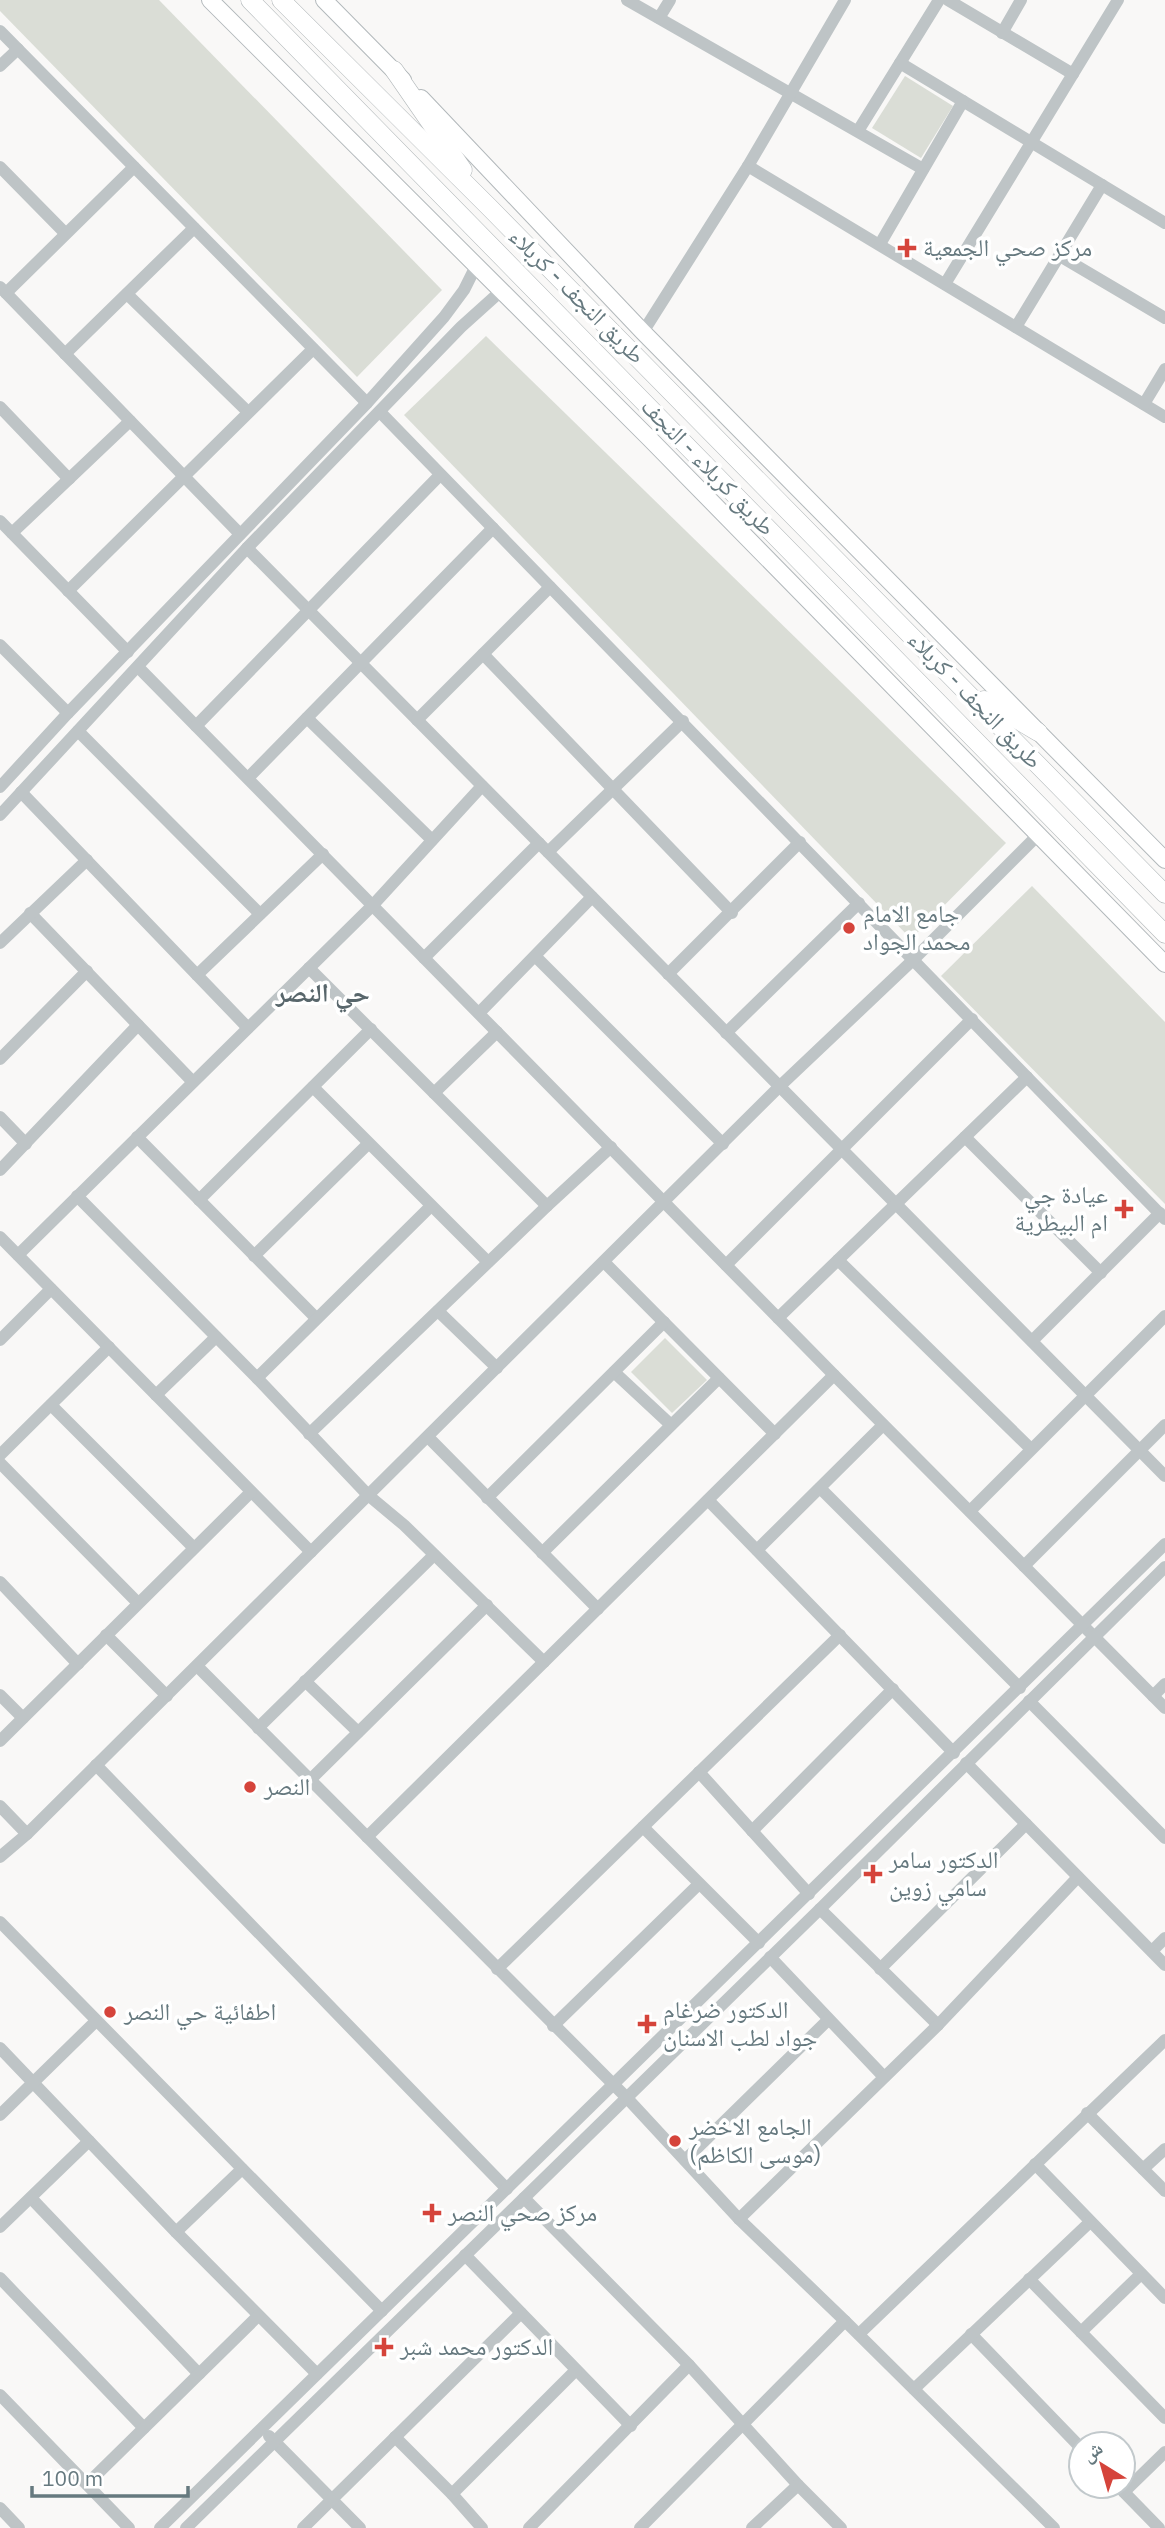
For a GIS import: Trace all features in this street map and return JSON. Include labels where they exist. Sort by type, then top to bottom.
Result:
[{"type":"highway","name":"طريق کربلاء - النجف","points":[[250,0],[1165,934]]},
{"type":"highway","name":"طريق النجف - کربلاء","points":[[281,0],[489,207],[1165,894]]},
{"type":"highway","points":[[394,70],[489,207]]},
{"type":"highway","points":[[962,686],[1038,732]]},
{"type":"main road","points":[[210,0],[1165,964]]},
{"type":"main road","points":[[324,0],[643,331],[1165,860]]},
{"type":"street","points":[[627,0],[923,169]]},
{"type":"street","points":[[659,18],[670,0]]},
{"type":"street","points":[[643,331],[748,166],[845,0]]},
{"type":"street","points":[[858,131],[939,0]]},
{"type":"street","points":[[948,0],[1073,74]]},
{"type":"street","points":[[1002,33],[1021,0]]},
{"type":"street","points":[[945,284],[1118,0]]},
{"type":"street","points":[[0,31],[367,403]]},
{"type":"street","points":[[0,66],[18,49]]},
{"type":"street","points":[[900,63],[1032,144],[1164,220]]},
{"type":"street","points":[[880,244],[963,101]]},
{"type":"street","points":[[748,166],[1165,417]]},
{"type":"street","points":[[0,167],[65,233]]},
{"type":"street","points":[[134,167],[3,290],[240,534]]},
{"type":"street","points":[[1016,327],[1102,185]]},
{"type":"street","points":[[65,354],[194,228]]},
{"type":"street","points":[[1059,256],[1165,318]]},
{"type":"street","points":[[0,787],[367,403],[444,317],[464,290],[476,266]]},
{"type":"street","points":[[0,815],[247,548],[461,327],[501,291]]},
{"type":"street","points":[[127,294],[248,412]]},
{"type":"street","points":[[444,317],[454,314],[461,322],[461,327]]},
{"type":"street","points":[[68,591],[313,349]]},
{"type":"street","points":[[1144,404],[1165,369]]},
{"type":"street","points":[[0,407],[69,479]]},
{"type":"street","points":[[380,412],[1162,1216],[1032,1341]]},
{"type":"street","points":[[12,533],[130,421]]},
{"type":"street","points":[[197,726],[440,475]]},
{"type":"street","points":[[0,521],[128,652]]},
{"type":"street","points":[[248,778],[493,528]]},
{"type":"street","points":[[247,548],[1165,1476]]},
{"type":"street","points":[[417,720],[550,587]]},
{"type":"street","points":[[2,652],[68,713]]},
{"type":"street","points":[[483,654],[732,913]]},
{"type":"street","points":[[138,667],[1165,1708]]},
{"type":"street","points":[[307,718],[432,841]]},
{"type":"street","points":[[424,958],[613,789],[683,721]]},
{"type":"street","points":[[78,731],[260,914]]},
{"type":"street","points":[[37,747],[40,758],[51,760]]},
{"type":"street","points":[[10,776],[21,779],[22,792],[248,1028]]},
{"type":"street","points":[[18,1255],[373,905],[482,786]]},
{"type":"street","points":[[0,1857],[27,1834],[780,1086],[913,960],[1038,835]]},
{"type":"street","points":[[668,974],[732,913],[800,842]]},
{"type":"street","points":[[197,975],[323,854]]},
{"type":"street","points":[[0,943],[86,860]]},
{"type":"street","points":[[479,1013],[592,897]]},
{"type":"street","points":[[726,1032],[859,903]]},
{"type":"street","points":[[30,913],[193,1082]]},
{"type":"street","points":[[536,957],[723,1144]]},
{"type":"street","points":[[309,968],[547,1206]]},
{"type":"street","points":[[0,1059],[87,971]]},
{"type":"street","points":[[726,1265],[972,1019]]},
{"type":"street","points":[[0,1170],[138,1025]]},
{"type":"street","points":[[199,1200],[371,1029]]},
{"type":"street","points":[[434,1093],[497,1032]]},
{"type":"street","points":[[778,1318],[1027,1077]]},
{"type":"street","points":[[313,1087],[488,1262]]},
{"type":"street","points":[[0,1117],[26,1144]]},
{"type":"street","points":[[137,1137],[316,1318]]},
{"type":"street","points":[[965,1137],[1101,1273]]},
{"type":"street","points":[[254,1256],[368,1144]]},
{"type":"street","points":[[309,1434],[611,1147]]},
{"type":"street","points":[[77,1196],[257,1378],[368,1496],[404,1525],[544,1662]]},
{"type":"street","points":[[257,1378],[431,1206]]},
{"type":"street","points":[[0,1237],[311,1552]]},
{"type":"street","points":[[838,1260],[1031,1449]]},
{"type":"street","points":[[604,1262],[775,1434]]},
{"type":"street","points":[[0,1340],[51,1289]]},
{"type":"street","points":[[438,1311],[497,1368]]},
{"type":"street","points":[[970,1511],[1165,1315]]},
{"type":"street","points":[[488,1497],[663,1322]]},
{"type":"street","points":[[156,1395],[216,1337]]},
{"type":"street","points":[[0,1455],[108,1347]]},
{"type":"street","points":[[614,1372],[671,1425]]},
{"type":"street","points":[[367,1837],[834,1375]]},
{"type":"street","points":[[542,1553],[719,1378]]},
{"type":"street","points":[[51,1405],[194,1548]]},
{"type":"street","points":[[757,1550],[883,1424]]},
{"type":"street","points":[[1024,1566],[1165,1425]]},
{"type":"street","points":[[428,1437],[598,1609]]},
{"type":"street","points":[[0,1463],[138,1603]]},
{"type":"street","points":[[820,1488],[1020,1688]]},
{"type":"street","points":[[0,1741],[251,1492]]},
{"type":"street","points":[[709,1500],[954,1753]]},
{"type":"street","points":[[160,2528],[1165,1544]]},
{"type":"street","points":[[258,1728],[434,1555]]},
{"type":"street","points":[[186,2528],[820,1909],[1165,1567]]},
{"type":"street","points":[[0,1582],[78,1664]]},
{"type":"street","points":[[310,1780],[486,1605]]},
{"type":"street","points":[[1096,1614],[1099,1621],[1107,1624]]},
{"type":"street","points":[[498,1969],[840,1634]]},
{"type":"street","points":[[106,1635],[167,1696]]},
{"type":"street","points":[[1071,1638],[1079,1642],[1082,1649]]},
{"type":"street","points":[[197,1666],[627,2098],[739,2219],[1054,2528]]},
{"type":"street","points":[[305,1681],[358,1732]]},
{"type":"street","points":[[1153,1696],[1165,1684]]},
{"type":"street","points":[[752,1831],[892,1689]]},
{"type":"street","points":[[0,1695],[23,1718]]},
{"type":"street","points":[[1029,1701],[1165,1838]]},
{"type":"street","points":[[966,1763],[1165,1965]]},
{"type":"street","points":[[96,1765],[507,2189]]},
{"type":"street","points":[[699,1772],[809,1894]]},
{"type":"street","points":[[0,1806],[27,1834]]},
{"type":"street","points":[[880,1969],[1026,1824]]},
{"type":"street","points":[[643,1827],[759,1943]]},
{"type":"street","points":[[739,2219],[938,2025],[1078,1877]]},
{"type":"street","points":[[553,2026],[699,1884]]},
{"type":"street","points":[[820,1909],[938,2025]]},
{"type":"street","points":[[0,1922],[382,2311]]},
{"type":"street","points":[[1152,1951],[1165,1938]]},
{"type":"street","points":[[770,1957],[884,2077]]},
{"type":"street","points":[[685,2160],[828,2020]]},
{"type":"street","points":[[0,2115],[96,2021]]},
{"type":"street","points":[[859,2334],[1165,2040]]},
{"type":"street","points":[[0,2048],[317,2374]]},
{"type":"street","points":[[631,2068],[634,2078],[643,2081]]},
{"type":"street","points":[[594,2103],[605,2107],[607,2117]]},
{"type":"street","points":[[1087,2113],[1165,2192]]},
{"type":"street","points":[[0,2227],[89,2141]]},
{"type":"street","points":[[1143,2169],[1165,2149]]},
{"type":"street","points":[[1035,2164],[1165,2298]]},
{"type":"street","points":[[176,2232],[242,2169]]},
{"type":"street","points":[[30,2198],[199,2374]]},
{"type":"street","points":[[524,2198],[690,2365],[742,2425],[841,2528]]},
{"type":"street","points":[[914,2389],[1090,2222]]},
{"type":"street","points":[[466,2255],[631,2426]]},
{"type":"street","points":[[1081,2332],[1142,2274]]},
{"type":"street","points":[[0,2278],[144,2428]]},
{"type":"street","points":[[1029,2279],[1165,2418]]},
{"type":"street","points":[[303,2528],[521,2313]]},
{"type":"street","points":[[87,2484],[258,2316]]},
{"type":"street","points":[[640,2528],[845,2321]]},
{"type":"street","points":[[971,2334],[1067,2433]]},
{"type":"street","points":[[529,2528],[690,2365]]},
{"type":"street","points":[[452,2494],[576,2370]]},
{"type":"street","points":[[2,2400],[129,2528]]},
{"type":"street","points":[[281,2410],[284,2419],[295,2421]]},
{"type":"street","points":[[262,2428],[360,2528]]},
{"type":"street","points":[[396,2437],[482,2528]]},
{"type":"street","points":[[250,2440],[259,2443],[261,2454]]},
{"type":"street","points":[[1137,2476],[1165,2452]]},
{"type":"street","points":[[752,2528],[798,2485]]},
{"type":"street","points":[[1132,2500],[1159,2528]]},
{"type":"street","points":[[0,2508],[19,2528]]},
{"type":"shaded area","points":[[0,0],[159,0],[442,290],[357,377],[0,11]]},
{"type":"shaded area","points":[[905,76],[953,106],[921,158],[872,128]]},
{"type":"shaded area","points":[[486,336],[1006,843],[911,939],[404,415]]},
{"type":"shaded area","points":[[1032,886],[1165,1022],[1165,1204],[941,976]]},
{"type":"shaded area","points":[[665,1338],[707,1380],[672,1413],[631,1372]]},
{"type":"place","name":"مركز صحي الجمعية","points":[[907,248]]},
{"type":"place","name":"جامع الامام محمد الجواد","points":[[849,928]]},
{"type":"place","name":"عيادة جي ام البيطرية","points":[[1124,1209]]},
{"type":"place","name":"النصر","points":[[250,1787]]},
{"type":"place","name":"الدكتور سامر سامي زوين","points":[[873,1874]]},
{"type":"place","name":"اطفائية حي النصر","points":[[110,2012]]},
{"type":"place","name":"الدكتور ضرغام جواد لطب الاسنان","points":[[647,2024]]},
{"type":"place","name":"الجامع الاخضر (موسى الكاظم)","points":[[675,2141]]},
{"type":"place","name":"مركز صحي النصر","points":[[432,2213]]},
{"type":"place","name":"الدكتور محمد شبر","points":[[384,2347]]},
{"type":"district","name":"حي النصر","points":[[323,993]]}]
